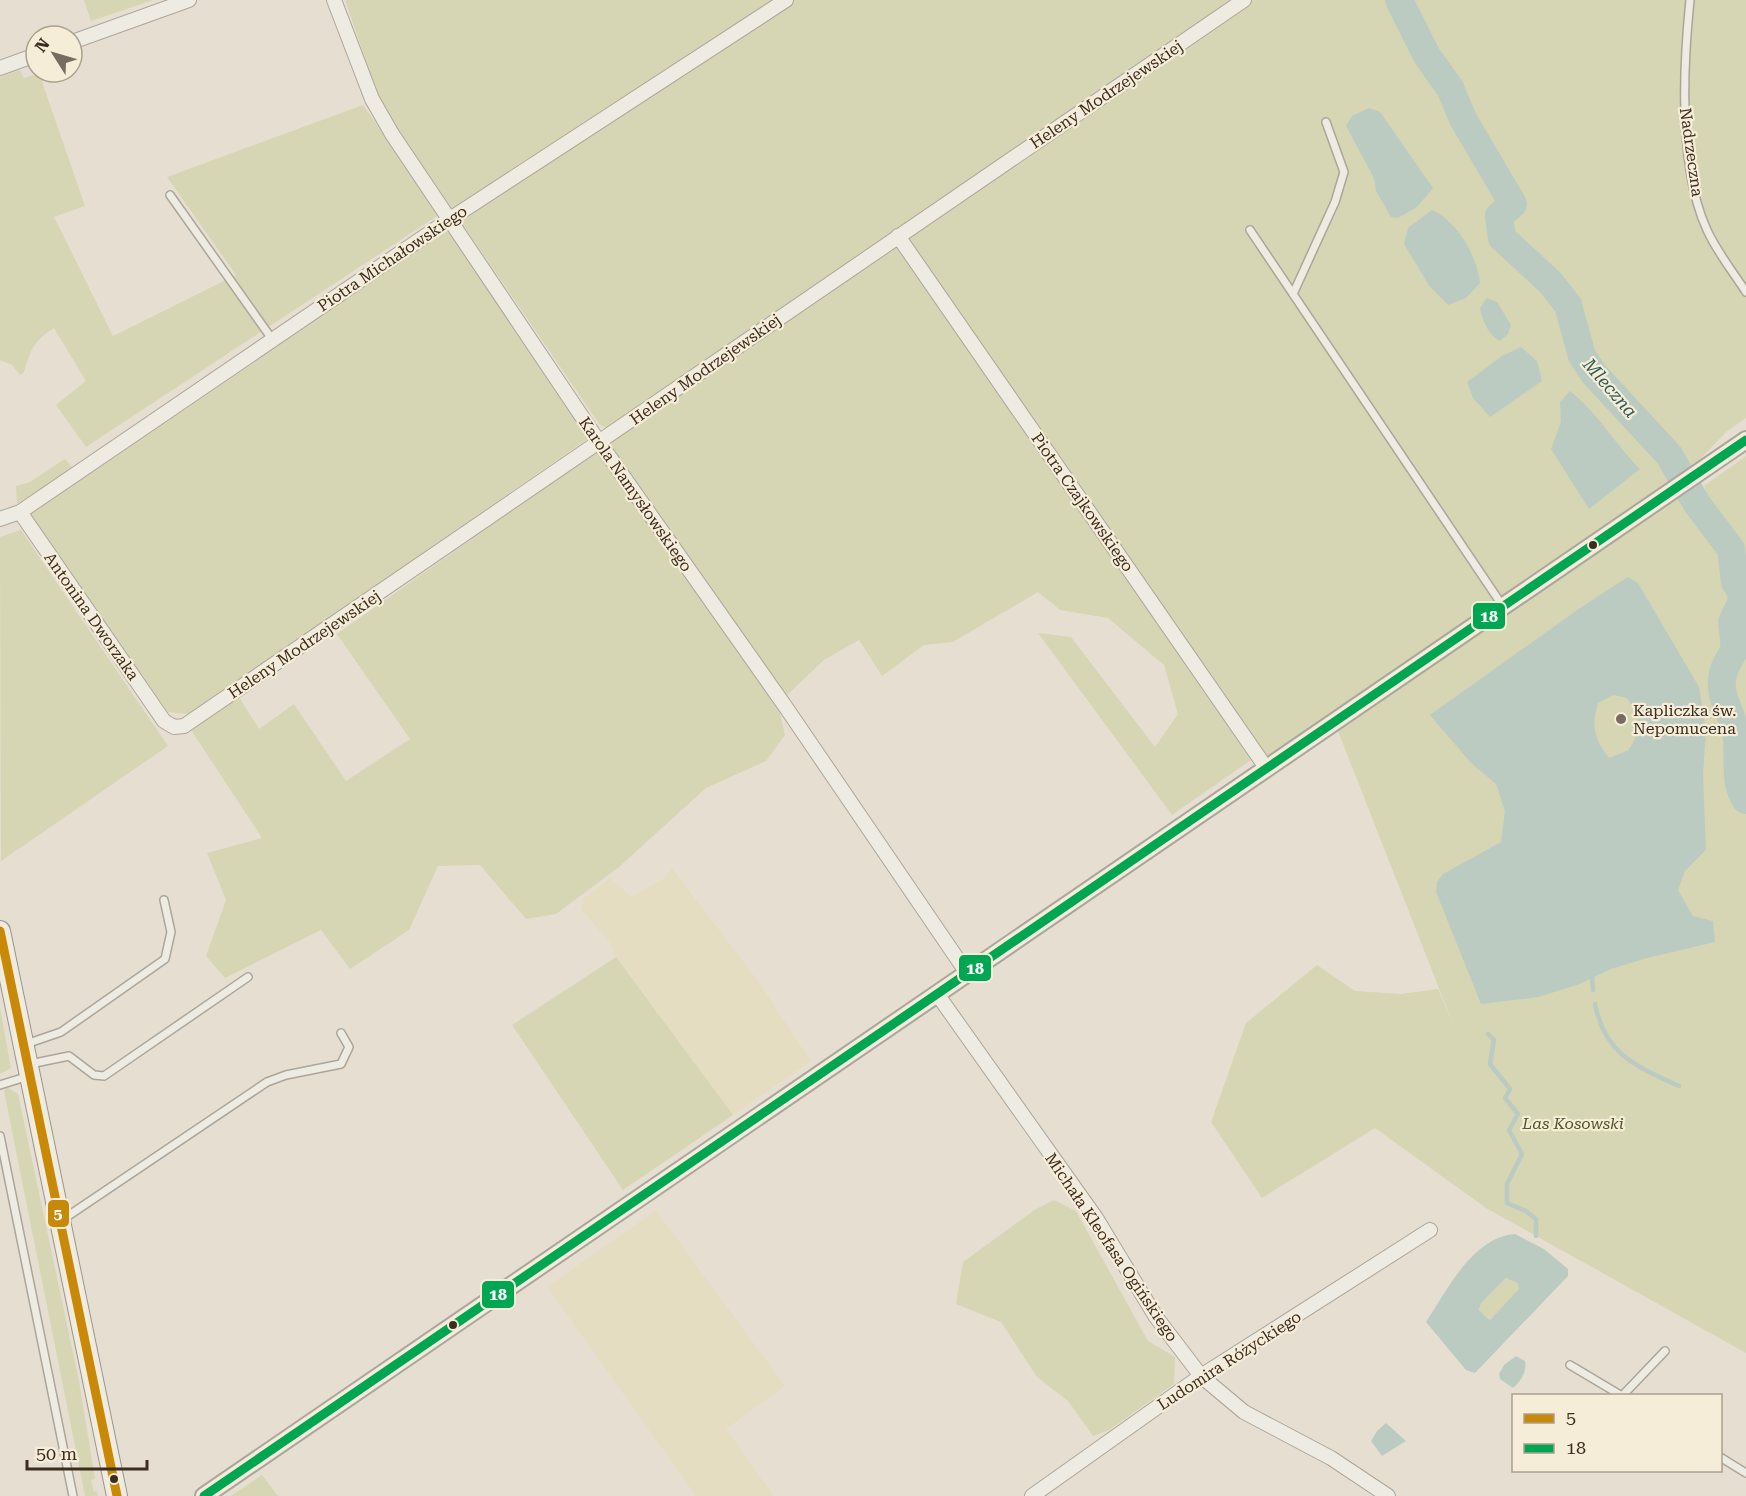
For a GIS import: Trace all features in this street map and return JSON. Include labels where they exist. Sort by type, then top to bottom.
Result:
[{"type":"main road","points":[[0,935],[117,1496]]},
{"type":"street","points":[[84,38],[189,0]]},
{"type":"street","name":"Karola Namysłowskiego","points":[[334,0],[372,99],[450,219],[599,442],[785,706],[968,973]]},
{"type":"street","name":"Piotra Michałowskiego","points":[[0,519],[20,512],[450,219],[786,0]]},
{"type":"street","name":"Heleny Modrzejewskiej","points":[[164,721],[174,727],[184,726],[1244,0]]},
{"type":"street","points":[[0,68],[24,59]]},
{"type":"street","name":"Piotra Czajkowskiego","points":[[898,236],[1267,769]]},
{"type":"street","points":[[204,1496],[1746,440]]},
{"type":"street","name":"Antonina Dworzaka","points":[[20,512],[164,721]]},
{"type":"street","name":"Michała Kleofasa Ogińskiego","points":[[937,994],[1096,1218],[1156,1317],[1201,1376],[1244,1412],[1331,1458],[1388,1496]]},
{"type":"street","name":"Ludomira Różyckiego","points":[[1032,1496],[1201,1376],[1430,1230]]},
{"type":"lane","name":"Nadrzeczna","points":[[1690,0],[1684,88],[1695,194],[1707,231],[1746,292]]},
{"type":"lane","points":[[1293,294],[1335,202],[1344,172],[1326,122]]},
{"type":"lane","points":[[170,195],[272,339]]},
{"type":"lane","points":[[1250,230],[1504,607]]},
{"type":"lane","points":[[24,1045],[61,1032],[165,959],[171,932],[164,900]]},
{"type":"lane","points":[[0,1085],[50,1058],[69,1056],[94,1075],[104,1076],[248,977]]},
{"type":"lane","points":[[60,1222],[267,1082],[286,1075],[341,1064],[350,1047],[341,1034]]},
{"type":"lane","points":[[0,1136],[73,1496]]},
{"type":"lane","points":[[1623,1394],[1665,1351]]},
{"type":"lane","points":[[1570,1365],[1620,1394]]},
{"type":"lane","points":[[1722,1458],[1746,1473]]},
{"type":"shaded area","points":[[1369,108],[1380,112],[1433,188],[1417,207],[1398,218],[1391,217],[1376,191],[1374,178],[1346,126],[1352,116]]},
{"type":"shaded area","points":[[1432,210],[1450,222],[1464,240],[1475,261],[1480,283],[1466,298],[1448,305],[1430,287],[1404,244],[1408,228]]},
{"type":"shaded area","points":[[1487,298],[1497,302],[1511,325],[1508,334],[1500,341],[1489,332],[1482,318],[1480,308]]},
{"type":"shaded area","points":[[1521,347],[1537,361],[1542,381],[1490,417],[1473,398],[1467,382],[1502,356]]},
{"type":"shaded area","points":[[1570,391],[1589,409],[1640,469],[1589,509],[1551,449],[1561,422],[1560,402]]},
{"type":"shaded area","points":[[1628,577],[1638,583],[1699,687],[1706,731],[1703,774],[1706,850],[1685,871],[1678,890],[1693,916],[1713,921],[1715,942],[1611,969],[1577,985],[1538,997],[1481,1004],[1436,892],[1437,882],[1443,874],[1501,842],[1505,811],[1496,784],[1471,763],[1430,715],[1583,606]],"holes":[[[1613,695],[1627,698],[1637,718],[1638,730],[1629,750],[1609,758],[1595,732],[1598,703]]]},
{"type":"shaded area","points":[[672,868],[756,978],[811,1061],[733,1115],[616,957],[610,943],[581,909],[584,898],[610,878],[632,897],[664,878]]},
{"type":"shaded area","points":[[656,1210],[785,1386],[726,1429],[774,1496],[696,1496],[547,1287]]},
{"type":"shaded area","points":[[1515,1234],[1544,1249],[1568,1269],[1568,1276],[1475,1373],[1466,1370],[1426,1322],[1463,1267],[1486,1245],[1500,1237]],"holes":[[[1506,1278],[1518,1283],[1519,1289],[1490,1320],[1479,1310],[1481,1303]]]},
{"type":"shaded area","points":[[1516,1356],[1525,1361],[1525,1369],[1521,1379],[1513,1388],[1500,1379],[1499,1374],[1504,1365]]},
{"type":"shaded area","points":[[1386,1423],[1406,1441],[1382,1456],[1371,1441]]},
{"type":"green space","points":[[84,0],[153,0],[91,21]]},
{"type":"green space","name":"Las Kosowski","points":[[345,0],[1746,0],[1746,418],[1726,432],[1689,471],[1703,493],[1706,491],[1704,486],[1746,456],[1746,1353],[1486,1208],[1375,1128],[1262,1198],[1211,1122],[1246,1023],[1317,965],[1355,991],[1401,994],[1438,989],[1455,1029],[1336,726],[1272,770],[1258,743],[907,237],[608,429],[600,425],[381,105]]},
{"type":"green space","points":[[20,70],[24,84],[43,84],[85,206],[54,217],[113,336],[236,275],[167,177],[363,105],[440,214],[86,447],[56,405],[86,381],[54,328],[37,342],[24,372],[20,375],[12,365],[0,360],[0,77]]},
{"type":"green space","points":[[450,229],[589,438],[189,714],[168,712],[26,512]]},
{"type":"green space","points":[[896,245],[1251,760],[1172,815],[1038,633],[1071,637],[1155,747],[1178,714],[1164,665],[1108,618],[1060,610],[1038,592],[953,642],[924,645],[882,676],[859,640],[824,660],[786,696],[608,444]]},
{"type":"green space","points":[[598,450],[778,705],[785,735],[766,761],[706,788],[619,867],[556,914],[526,919],[480,865],[438,866],[409,930],[350,969],[321,930],[225,978],[206,956],[226,900],[207,853],[262,838],[191,730],[239,697],[259,729],[294,704],[346,781],[410,739],[337,634]]},
{"type":"green space","points":[[65,459],[73,468],[17,504],[16,486],[30,482]]},
{"type":"green space","points":[[21,530],[168,746],[1,861],[0,537]]},
{"type":"green space","points":[[616,957],[733,1115],[623,1190],[512,1025]]},
{"type":"green space","points":[[0,1008],[11,1068],[0,1074]]},
{"type":"green space","points":[[7,1087],[18,1094],[79,1381],[95,1479],[91,1480],[94,1492],[97,1491],[98,1496],[85,1496],[4,1091]]},
{"type":"green space","points":[[1054,1200],[1076,1211],[1148,1341],[1175,1357],[1174,1384],[1109,1430],[1093,1436],[1068,1401],[1037,1377],[1001,1322],[956,1304],[963,1262],[1036,1209]]},
{"type":"green space","points":[[1506,1278],[1519,1283],[1520,1289],[1491,1320],[1479,1310],[1481,1303]]},
{"type":"green space","points":[[262,1475],[278,1496],[231,1496]]},
{"type":"waterway","name":"Mleczna","points":[[1399,0],[1427,56],[1450,88],[1463,119],[1513,204],[1499,216],[1502,238],[1550,282],[1568,305],[1582,356],[1594,374],[1669,455],[1697,504],[1731,549],[1735,582],[1741,591],[1742,601],[1732,622],[1735,650],[1725,667],[1722,686],[1737,737],[1739,783],[1746,800]]},
{"type":"waterway","points":[[1592,978],[1593,990]]},
{"type":"waterway","points":[[1595,1004],[1606,1036],[1625,1057],[1649,1072],[1679,1086]]},
{"type":"waterway","points":[[1488,1034],[1494,1040],[1490,1064],[1510,1089],[1505,1098],[1518,1114],[1509,1130],[1522,1154],[1507,1184],[1507,1203],[1526,1211],[1536,1219],[1536,1236]]},
{"type":"transit line","name":"18","points":[[204,1496],[1746,440]]},
{"type":"transit line","name":"5","points":[[0,931],[117,1496]]},
{"type":"place","name":"Kapliczka św. Nepomucena","points":[[1621,719]]}]
